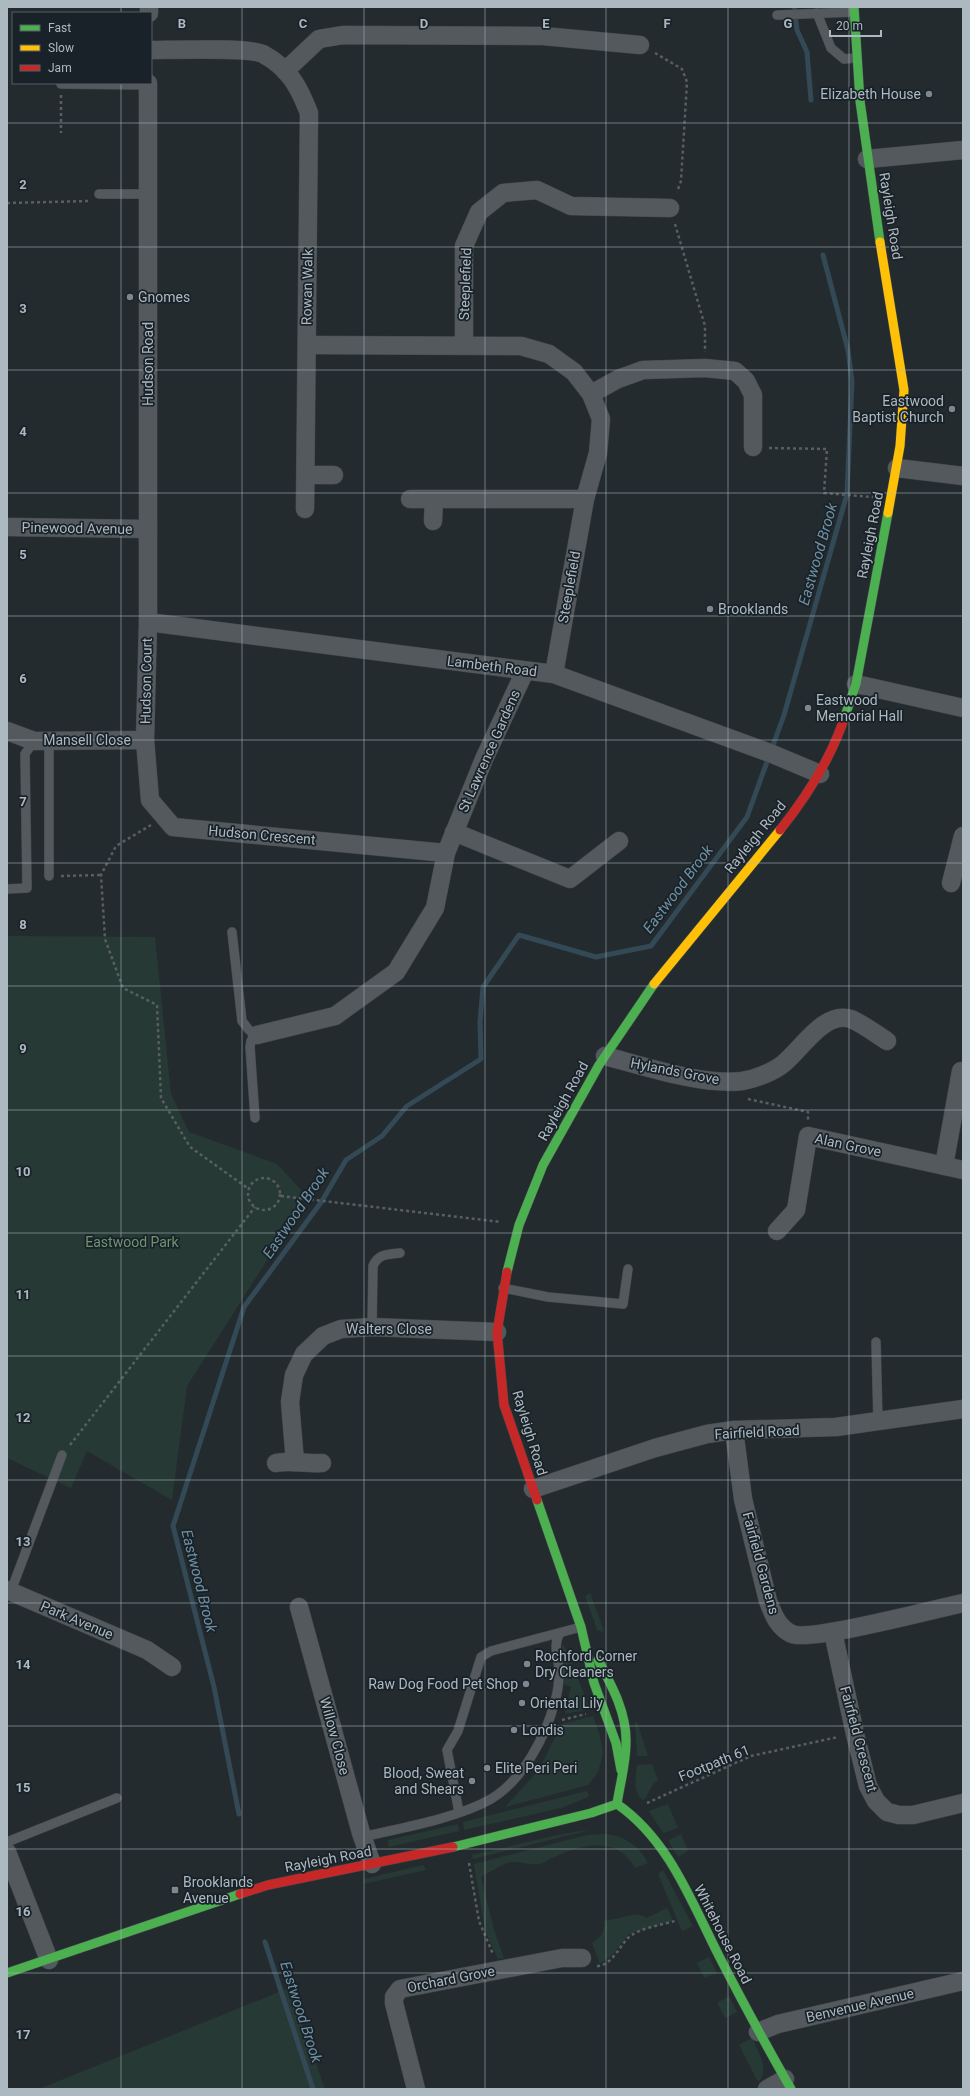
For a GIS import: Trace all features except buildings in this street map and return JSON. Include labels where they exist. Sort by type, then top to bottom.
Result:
[{"type":"main road","name":"Rayleigh Road","points":[[621,1770],[616,1743],[594,1683],[581,1627],[504,1405],[499,1376],[498,1332],[503,1288],[519,1225],[544,1165],[605,1056],[657,980],[803,801],[820,774],[838,738],[856,684],[897,468],[904,420],[904,379],[867,159],[856,58],[854,10]]},
{"type":"main road","name":"Rayleigh Road","points":[[581,1627],[615,1691],[623,1716],[626,1744],[621,1770]]},
{"type":"main road","points":[[617,1804],[621,1770]]},
{"type":"main road","name":"Rayleigh Road","points":[[7,1973],[49,1960],[242,1892],[292,1880],[372,1864],[584,1815],[617,1804]]},
{"type":"main road","name":"Whitehouse Road","points":[[617,1804],[633,1814],[649,1830],[671,1863],[758,2032],[788,2084]]},
{"type":"main road","name":"Rayleigh Road","points":[[7,1978],[49,1960]]},
{"type":"street","points":[[286,71],[320,39],[343,36],[544,36],[640,45]]},
{"type":"street","name":"Rowan Walk","points":[[152,50],[241,50],[262,54],[286,71],[298,85],[309,113],[305,509]]},
{"type":"street","name":"Hudson Road","points":[[148,84],[148,622]]},
{"type":"street","points":[[867,159],[963,150]]},
{"type":"street","name":"Steeplefield","points":[[464,345],[464,246],[479,212],[503,192],[537,190],[572,206],[670,208]]},
{"type":"street","name":"Steeplefield","points":[[307,346],[521,346],[549,354],[574,372],[591,394],[601,419],[598,453],[585,499],[554,674]]},
{"type":"street","points":[[591,394],[618,380],[643,370],[705,368],[735,370],[746,381],[753,395],[753,447]]},
{"type":"street","points":[[897,468],[963,476]]},
{"type":"street","points":[[306,475],[334,475]]},
{"type":"street","points":[[410,500],[585,499]]},
{"type":"street","points":[[433,521],[434,500]]},
{"type":"street","name":"Pinewood Avenue","points":[[7,527],[148,529]]},
{"type":"street","name":"Lambeth Road","points":[[148,622],[554,674],[770,753],[820,774]]},
{"type":"street","name":"Hudson Court","points":[[145,740],[148,622]]},
{"type":"street","name":"St Lawrence Gardens","points":[[257,1035],[335,1016],[396,972],[435,908],[446,853],[484,759],[525,671]]},
{"type":"street","points":[[856,684],[963,708]]},
{"type":"street","name":"Mansell Close","points":[[7,731],[42,741],[145,740]]},
{"type":"street","name":"Hudson Crescent","points":[[145,740],[150,800],[172,827],[446,853]]},
{"type":"street","points":[[454,832],[570,879],[619,841]]},
{"type":"street","points":[[950,883],[963,836]]},
{"type":"street","name":"Hylands Grove","points":[[605,1056],[690,1077],[715,1081],[742,1081],[765,1074],[783,1064],[817,1030],[832,1020],[850,1019],[887,1040]]},
{"type":"street","points":[[944,1166],[961,1071]]},
{"type":"street","name":"Alan Grove","points":[[778,1231],[796,1210],[808,1136],[963,1170]]},
{"type":"street","name":"Walters Close","points":[[295,1462],[290,1402],[291,1386],[298,1364],[312,1345],[323,1336],[341,1329],[372,1327],[498,1332]]},
{"type":"street","name":"Fairfield Road","points":[[533,1489],[668,1444],[734,1430],[802,1429],[878,1422],[963,1409]]},
{"type":"street","name":"Fairfield Gardens","points":[[734,1430],[743,1499],[774,1617],[781,1627],[793,1635],[806,1636],[833,1632],[963,1603]]},
{"type":"street","points":[[276,1463],[322,1463]]},
{"type":"street","name":"Park Avenue","points":[[8,1594],[147,1650],[172,1667]]},
{"type":"street","name":"Willow Close","points":[[300,1607],[362,1837],[372,1864]]},
{"type":"street","name":"Fairfield Crescent","points":[[833,1632],[868,1786],[876,1801],[887,1812],[899,1815],[913,1815],[963,1803]]},
{"type":"street","points":[[7,1852],[49,1960]]},
{"type":"street","name":"Orchard Grove","points":[[416,2089],[394,2003],[396,1992],[400,1989],[418,1984],[562,1958],[582,1958]]},
{"type":"street","name":"Benvenue Avenue","points":[[758,2032],[778,2024],[963,1982]]},
{"type":"street","points":[[767,2089],[788,2084]]},
{"type":"lane","points":[[782,15],[854,10]]},
{"type":"lane","points":[[814,13],[831,48],[844,59],[856,58]]},
{"type":"lane","points":[[60,84],[148,84]]},
{"type":"lane","points":[[99,194],[148,194]]},
{"type":"lane","points":[[42,741],[49,876]]},
{"type":"lane","points":[[7,889],[27,888],[25,754],[42,741]]},
{"type":"lane","points":[[232,932],[242,1021],[249,1030],[257,1035],[251,1041],[250,1047],[255,1118]]},
{"type":"lane","points":[[372,1327],[373,1266],[380,1257],[387,1254],[400,1253]]},
{"type":"lane","points":[[503,1288],[548,1297],[622,1304],[628,1269]]},
{"type":"lane","points":[[876,1342],[878,1422]]},
{"type":"lane","points":[[8,1594],[62,1455]]},
{"type":"lane","points":[[460,1812],[447,1750],[458,1731],[481,1657],[491,1651],[581,1627]]},
{"type":"lane","points":[[362,1837],[460,1812],[486,1801],[504,1789],[539,1745],[556,1701],[559,1671],[556,1645],[560,1633]]},
{"type":"lane","points":[[7,1842],[117,1798]]},
{"type":"path","points":[[60,84],[62,133]]},
{"type":"path","points":[[7,203],[99,201],[99,194]]},
{"type":"path","points":[[753,447],[827,449],[824,493],[857,495]]},
{"type":"path","points":[[164,817],[116,846],[101,875],[105,939],[123,988],[157,1005],[161,1098],[190,1147],[249,1189]]},
{"type":"path","points":[[259,1178],[270,1178],[279,1185],[281,1196],[276,1206],[271,1209],[260,1210],[255,1207],[249,1199],[249,1189],[251,1184],[259,1178]]},
{"type":"path","points":[[281,1196],[519,1225]]},
{"type":"path","points":[[62,1455],[255,1207]]},
{"type":"path","points":[[562,1720],[587,1714]]},
{"type":"path","name":"Footpath 61","points":[[633,1814],[656,1798],[751,1756],[855,1734]]},
{"type":"path","points":[[469,1863],[480,1921],[497,1970]]},
{"type":"path","points":[[582,1958],[599,1967],[614,1956],[632,1934],[675,1921]]},
{"type":"green space","name":"Eastwood Park","points":[[7,936],[155,937],[171,1094],[189,1132],[277,1164],[301,1190],[299,1210],[187,1386],[172,1500],[87,1451],[71,1488],[7,1458]]},
{"type":"green space","points":[[590,1593],[604,1631],[602,1632],[597,1630],[585,1596]]},
{"type":"green space","points":[[562,1645],[564,1645],[590,1709],[565,1714],[571,1687],[562,1683]]},
{"type":"green space","points":[[593,1716],[600,1736],[603,1754],[598,1772],[588,1785],[505,1807],[538,1771],[562,1724]]},
{"type":"green space","points":[[635,1722],[637,1722],[648,1756],[637,1756]]},
{"type":"green space","points":[[652,1764],[658,1780],[653,1784],[643,1800],[637,1793],[636,1788],[637,1765]]},
{"type":"green space","points":[[587,1791],[589,1796],[586,1798],[561,1808],[464,1830],[463,1822]]},
{"type":"green space","points":[[668,1804],[678,1828],[663,1833],[649,1811]]},
{"type":"green space","points":[[458,1824],[459,1831],[389,1847],[388,1840]]},
{"type":"green space","points":[[594,1829],[473,1859],[472,1855],[562,1834]]},
{"type":"green space","points":[[603,1834],[617,1836],[630,1842],[640,1851],[648,1863],[635,1868],[627,1857],[618,1850],[608,1847],[584,1847],[561,1854],[539,1864],[516,1862],[508,1863],[481,1877],[494,1930],[504,1958],[498,1959],[485,1931],[474,1864],[587,1835]]},
{"type":"green space","points":[[681,1834],[688,1851],[678,1857],[669,1840]]},
{"type":"green space","points":[[423,1865],[426,1870],[363,1884],[364,1879]]},
{"type":"green space","points":[[663,1870],[693,1926],[682,1931],[658,1874]]},
{"type":"green space","points":[[667,1908],[673,1921],[629,1934],[612,1955],[600,1964],[592,1943],[602,1934],[604,1921],[638,1914],[647,1918]]},
{"type":"green space","points":[[709,1957],[717,1973],[704,1978],[697,1963]]},
{"type":"green space","points":[[289,1988],[325,2089],[39,2089]]},
{"type":"green space","points":[[729,1996],[737,2012],[725,2018],[717,2003]]},
{"type":"green space","points":[[752,2038],[763,2064],[760,2081],[757,2080],[739,2045]]},
{"type":"waterway","name":"Eastwood Brook","points":[[794,7],[797,30],[807,52],[811,100]]},
{"type":"waterway","name":"Eastwood Brook","points":[[239,1814],[214,1687],[173,1526],[244,1307],[322,1201],[346,1160],[382,1136],[407,1106],[481,1059],[480,1022],[483,987],[519,935],[596,957],[651,946],[747,817],[784,715],[847,494],[852,382],[848,350],[823,255]]},
{"type":"waterway","name":"Eastwood Brook","points":[[265,1942],[313,2089]]},
{"type":"traffic: fast","points":[[854,7],[860,101],[880,242]]},
{"type":"traffic: fast","points":[[845,716],[856,684],[888,513]]},
{"type":"traffic: fast","points":[[507,1272],[519,1225],[543,1165],[599,1065],[654,984]]},
{"type":"traffic: fast","points":[[537,1500],[581,1627],[594,1683],[616,1743],[621,1770]]},
{"type":"traffic: fast","points":[[453,1847],[591,1813],[617,1804],[625,1758],[626,1732],[618,1700],[598,1660]]},
{"type":"traffic: fast","points":[[617,1804],[651,1835],[665,1853],[688,1893],[736,1990],[791,2089]]},
{"type":"traffic: fast","points":[[7,1973],[240,1894]]},
{"type":"traffic: slow","points":[[880,242],[904,390],[900,446],[888,513]]},
{"type":"traffic: slow","points":[[654,984],[780,830]]},
{"type":"traffic: jam","points":[[780,830],[809,790],[826,762],[845,716]]},
{"type":"traffic: jam","points":[[507,1272],[497,1332],[504,1405],[537,1500]]},
{"type":"traffic: jam","points":[[240,1894],[268,1885],[453,1847]]},
{"type":"place","name":"Elizabeth House","points":[[929,94]]},
{"type":"place","name":"Gnomes","points":[[130,297]]},
{"type":"place","name":"Eastwood Baptist Church","points":[[952,409]]},
{"type":"place","name":"Brooklands","points":[[710,609]]},
{"type":"place","name":"Eastwood Memorial Hall","points":[[808,708]]},
{"type":"place","name":"Rochford Corner Dry Cleaners","points":[[527,1664]]},
{"type":"place","name":"Raw Dog Food Pet Shop","points":[[526,1684]]},
{"type":"place","name":"Oriental Lily","points":[[522,1703]]},
{"type":"place","name":"Londis","points":[[514,1730]]},
{"type":"place","name":"Elite Peri Peri","points":[[487,1768]]},
{"type":"place","name":"Blood, Sweat and Shears","points":[[472,1781]]},
{"type":"place","name":"Brooklands Avenue","points":[[175,1890]]}]
